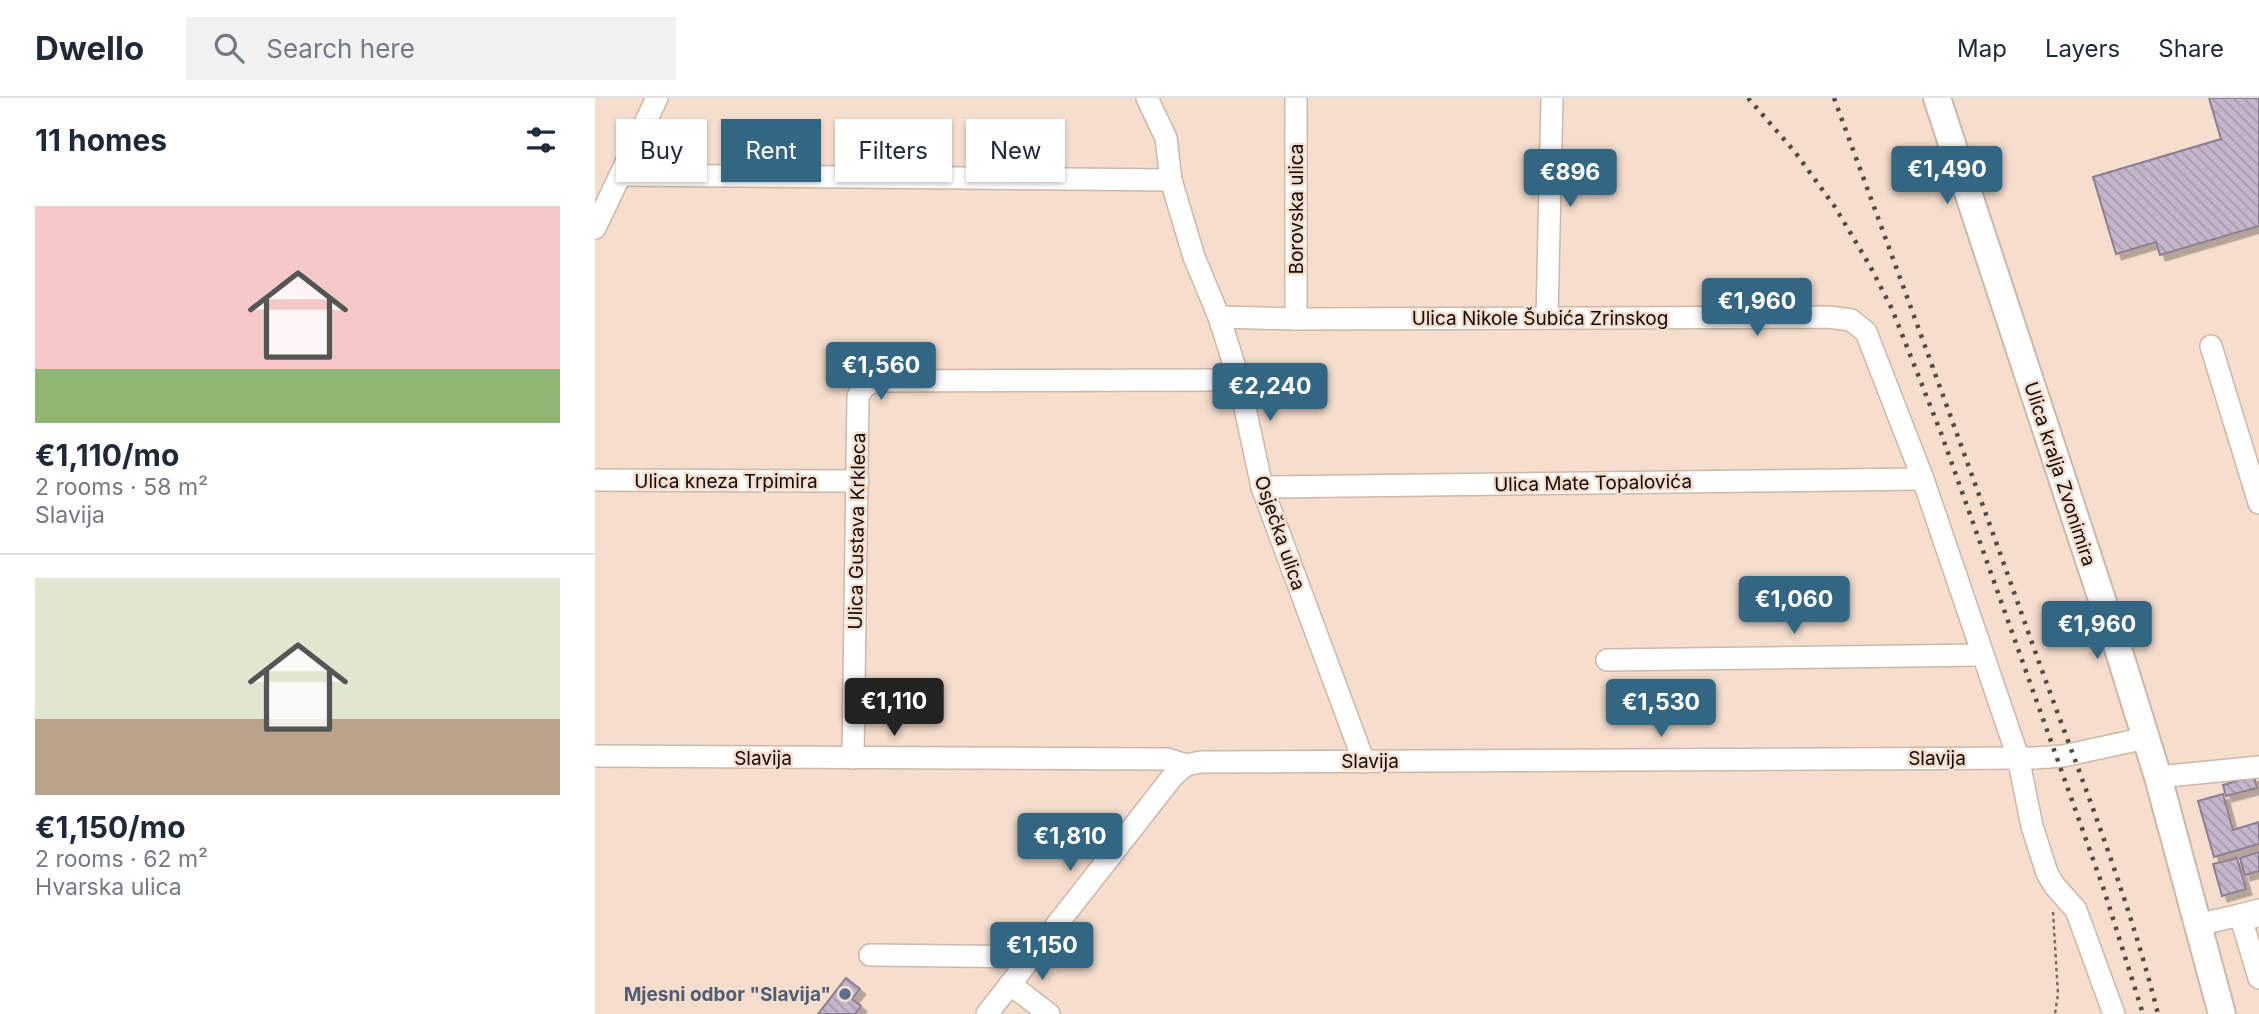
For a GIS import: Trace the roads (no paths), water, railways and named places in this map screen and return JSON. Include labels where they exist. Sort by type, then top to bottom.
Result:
[{"type":"main road","name":"Ulica kralja Zvonimira","points":[[1937,98],[2116,642],[2158,777],[2222,1014]]},
{"type":"street","points":[[647,119],[657,98]]},
{"type":"street","name":"Osječka ulica","points":[[1147,98],[1166,138],[1171,180],[1194,257],[1219,317],[1239,380],[1262,487],[1364,762]]},
{"type":"street","name":"Borovska ulica","points":[[1296,98],[1296,319]]},
{"type":"street","points":[[1547,318],[1552,98]]},
{"type":"street","points":[[707,175],[1171,180]]},
{"type":"street","points":[[595,228],[618,182]]},
{"type":"street","name":"Ulica Nikole Šubića Zrinskog","points":[[1219,317],[1828,317],[1851,320],[1866,332],[1923,479],[2018,757],[2032,825],[2047,873],[2076,910],[2114,1014]]},
{"type":"street","points":[[2211,346],[2259,503]]},
{"type":"street","name":"Ulica Gustava Krkleca","points":[[853,758],[858,396],[864,387],[875,382],[1239,380]]},
{"type":"street","name":"Ulica Mate Topalovića","points":[[1262,487],[1923,479]]},
{"type":"street","name":"Ulica kneza Trpimira","points":[[595,480],[857,481]]},
{"type":"street","points":[[1607,660],[1982,655]]},
{"type":"street","name":"Slavija","points":[[595,756],[1167,759],[1186,765],[1201,762],[2018,757],[2063,755],[2145,738]]},
{"type":"street","points":[[987,1014],[1173,775],[1186,765]]},
{"type":"street","points":[[2158,777],[2259,767]]},
{"type":"street","points":[[2197,925],[2253,915],[2259,978]]},
{"type":"street","points":[[870,955],[1031,957]]},
{"type":"street","points":[[1010,985],[1049,1014]]},
{"type":"railway","points":[[1748,98],[1795,152],[1835,207],[1892,309],[1941,433],[2104,890],[2143,1014]]},
{"type":"railway","points":[[1834,98],[2101,833],[2132,923],[2158,1014]]},
{"type":"place","name":"Mjesni odbor \"Slavija\"","points":[[845,994]]}]
